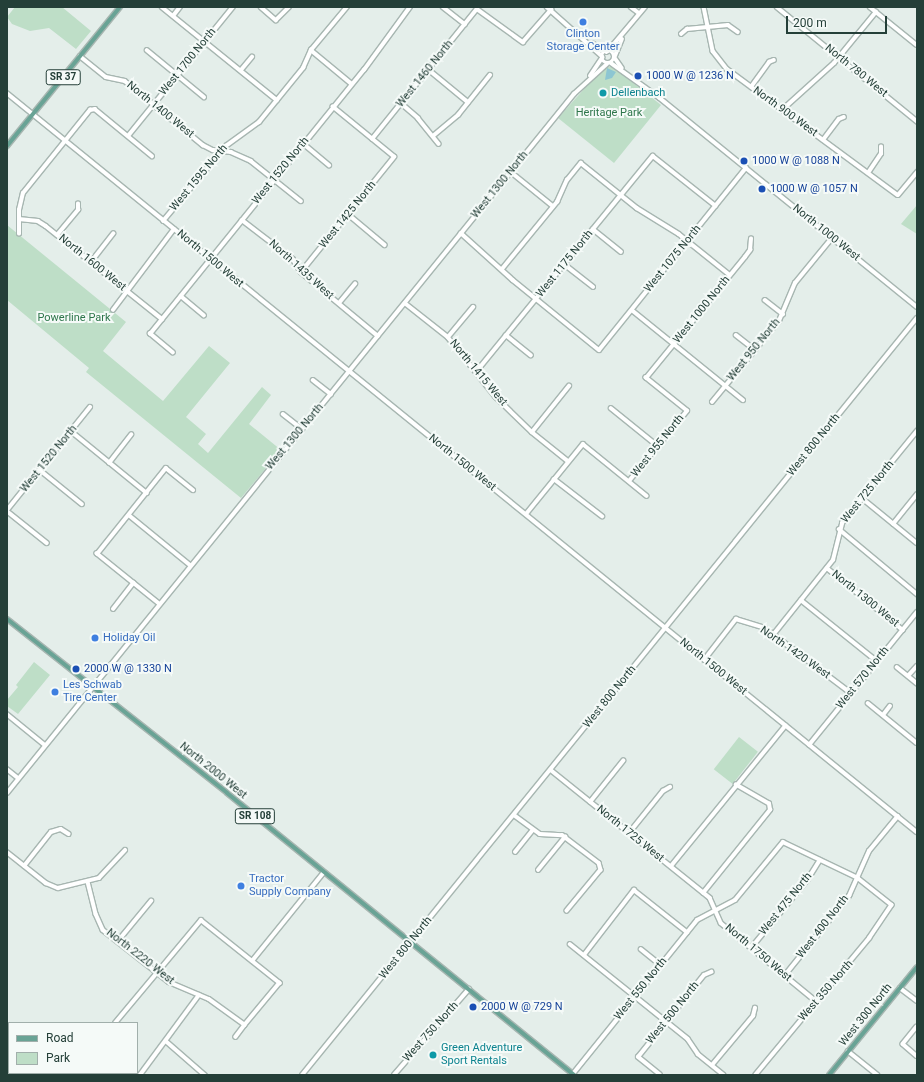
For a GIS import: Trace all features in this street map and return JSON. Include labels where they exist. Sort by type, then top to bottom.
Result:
[{"type":"main road","name":"SR 37","points":[[7,146],[120,7]]},
{"type":"main road","name":"North 2000 West","points":[[7,619],[93,686],[324,872],[573,1075]]},
{"type":"main road","name":"West 300 North","points":[[829,1075],[917,967]]},
{"type":"street","points":[[162,7],[277,100]]},
{"type":"street","points":[[173,16],[180,7]]},
{"type":"street","name":"West 1700 North","points":[[128,136],[233,7]]},
{"type":"street","points":[[260,7],[276,20],[289,7]]},
{"type":"street","name":"West 1595 North","points":[[163,221],[221,151],[232,141],[252,129],[277,100],[303,68],[311,50],[346,7]]},
{"type":"street","name":"West 1520 North","points":[[173,352],[150,334],[334,107],[410,7]]},
{"type":"street","points":[[443,7],[465,24]]},
{"type":"street","points":[[547,7],[589,42],[609,63]]},
{"type":"street","points":[[631,7],[640,13]]},
{"type":"street","points":[[624,34],[645,7]]},
{"type":"street","name":"North 900 West","points":[[704,7],[710,27],[712,46],[718,60],[751,87],[898,195],[917,172]]},
{"type":"street","name":"North 780 West","points":[[777,7],[917,121]]},
{"type":"street","points":[[870,7],[917,45]]},
{"type":"street","name":"West 1460 North","points":[[372,139],[477,9],[523,42],[551,10]]},
{"type":"street","points":[[782,110],[838,57],[876,12]]},
{"type":"street","points":[[681,34],[687,29],[728,25],[738,32]]},
{"type":"street","name":"West 1300 North","points":[[7,792],[190,565],[586,82],[602,57],[624,34]]},
{"type":"street","name":"West 1300 North","points":[[586,82],[615,57],[624,34]]},
{"type":"street","points":[[589,42],[607,51]]},
{"type":"street","points":[[147,50],[179,74],[204,96]]},
{"type":"street","points":[[311,50],[352,84]]},
{"type":"street","name":"North 1000 West","points":[[607,51],[615,57],[623,69]]},
{"type":"street","name":"North 1400 West","points":[[80,56],[106,76],[125,81],[204,145],[221,151],[231,152],[251,161],[300,202]]},
{"type":"street","points":[[241,70],[252,57]]},
{"type":"street","points":[[751,87],[769,62],[774,60]]},
{"type":"street","name":"North 1000 West","points":[[609,63],[623,69],[917,307]]},
{"type":"street","points":[[428,70],[468,102]]},
{"type":"street","points":[[433,136],[458,115],[490,75]]},
{"type":"street","name":"North 1500 West","points":[[7,93],[210,260],[526,514],[917,832]]},
{"type":"street","points":[[401,104],[439,144]]},
{"type":"street","points":[[334,107],[372,139]]},
{"type":"street","points":[[19,234],[19,218],[23,193],[90,110],[95,110],[152,156]]},
{"type":"street","points":[[823,140],[839,120],[844,117]]},
{"type":"street","name":"West 1425 North","points":[[301,272],[394,157],[372,139]]},
{"type":"street","points":[[304,144],[329,165]]},
{"type":"street","points":[[868,173],[881,154],[881,147]]},
{"type":"street","name":"West 1175 North","points":[[476,372],[653,156],[716,206]]},
{"type":"street","points":[[502,269],[553,206],[567,180],[581,163],[621,195],[688,241],[730,275]]},
{"type":"street","name":"West 1075 North","points":[[536,299],[600,350],[746,168]]},
{"type":"street","points":[[511,172],[553,206]]},
{"type":"street","points":[[57,235],[78,210],[78,204]]},
{"type":"street","points":[[348,214],[385,245]]},
{"type":"street","name":"North 1600 West","points":[[19,218],[38,221],[162,319]]},
{"type":"street","name":"North 1435 West","points":[[242,220],[293,259],[301,272],[378,336]]},
{"type":"street","points":[[113,310],[174,229]]},
{"type":"street","points":[[593,229],[621,252]]},
{"type":"street","points":[[461,233],[536,299]]},
{"type":"street","points":[[91,262],[113,234]]},
{"type":"street","name":"West 950 North","points":[[712,402],[783,314],[795,283],[832,238]]},
{"type":"street","name":"West 1000 North","points":[[687,411],[646,378],[750,250],[751,239]]},
{"type":"street","points":[[564,264],[593,287]]},
{"type":"street","points":[[339,303],[355,284]]},
{"type":"street","points":[[181,296],[204,314]]},
{"type":"street","points":[[765,300],[783,314]]},
{"type":"street","name":"North 1415 West","points":[[405,302],[448,337],[496,397],[532,432],[568,462]]},
{"type":"street","points":[[448,337],[473,307]]},
{"type":"street","points":[[632,310],[743,400]]},
{"type":"street","name":"West 800 North","points":[[302,1075],[514,816],[917,318]]},
{"type":"street","points":[[736,335],[755,350]]},
{"type":"street","points":[[506,336],[531,355]]},
{"type":"street","points":[[313,380],[331,394]]},
{"type":"street","points":[[532,432],[569,386]]},
{"type":"street","name":"West 1520 North","points":[[7,511],[90,407]]},
{"type":"street","points":[[611,408],[658,446]]},
{"type":"street","name":"West 955 North","points":[[629,481],[687,411]]},
{"type":"street","points":[[283,414],[302,429]]},
{"type":"street","points":[[71,431],[146,493]]},
{"type":"street","name":"West 725 North","points":[[773,635],[827,568],[836,553],[839,529],[862,498],[917,431]]},
{"type":"street","points":[[109,463],[131,436]]},
{"type":"street","points":[[526,514],[583,444],[647,496]]},
{"type":"street","points":[[159,604],[97,554],[166,468],[193,490]]},
{"type":"street","points":[[40,470],[82,504]]},
{"type":"street","points":[[554,479],[602,516]]},
{"type":"street","points":[[893,524],[917,494]]},
{"type":"street","points":[[862,498],[917,543]]},
{"type":"street","points":[[7,511],[47,543]]},
{"type":"street","points":[[129,515],[190,565]]},
{"type":"street","points":[[839,529],[917,594]]},
{"type":"street","name":"North 1300 West","points":[[827,568],[902,630]]},
{"type":"street","points":[[113,609],[133,583]]},
{"type":"street","points":[[801,600],[877,661]]},
{"type":"street","name":"West 570 North","points":[[809,745],[917,612]]},
{"type":"street","name":"North 1420 West","points":[[704,660],[736,619],[765,628],[851,693]]},
{"type":"street","points":[[908,676],[917,666]]},
{"type":"street","points":[[897,667],[917,683]]},
{"type":"street","points":[[868,703],[915,742],[917,737]]},
{"type":"street","points":[[883,715],[890,706]]},
{"type":"street","points":[[7,714],[45,745]]},
{"type":"street","points":[[671,866],[785,726]]},
{"type":"street","points":[[590,802],[623,761]]},
{"type":"street","points":[[7,769],[18,778]]},
{"type":"street","name":"North 1725 West","points":[[551,770],[710,898]]},
{"type":"street","points":[[703,893],[770,810],[768,804],[736,786]]},
{"type":"street","points":[[629,833],[663,792],[670,787]]},
{"type":"street","points":[[514,816],[533,830],[565,837],[601,866],[567,911]]},
{"type":"street","name":"West 400 North","points":[[785,976],[849,896],[869,851],[898,816]]},
{"type":"street","points":[[24,866],[51,832],[61,829],[69,834]]},
{"type":"street","points":[[515,852],[533,830]]},
{"type":"street","points":[[538,870],[565,837]]},
{"type":"street","name":"West 550 North","points":[[573,1075],[697,920],[716,910],[729,906],[783,842],[820,860]]},
{"type":"street","points":[[7,852],[54,887],[88,882],[105,874],[125,850]]},
{"type":"street","points":[[820,860],[858,878]]},
{"type":"street","name":"West 475 North","points":[[751,948],[808,879],[820,860]]},
{"type":"street","points":[[252,961],[324,872]]},
{"type":"street","name":"West 350 North","points":[[756,1075],[816,1001],[870,938],[892,905],[858,878]]},
{"type":"street","name":"North 2220 West","points":[[88,882],[99,923],[118,941],[169,982],[217,1003],[245,1025]]},
{"type":"street","points":[[584,955],[634,890],[687,932]]},
{"type":"street","name":"North 1750 West","points":[[710,898],[721,923],[816,1001]]},
{"type":"street","points":[[118,941],[152,901]]},
{"type":"street","points":[[116,1022],[158,974],[201,920],[280,983],[236,1036]]},
{"type":"street","points":[[570,944],[688,1038],[698,1054],[724,1075]]},
{"type":"street","points":[[641,948],[661,964]]},
{"type":"street","name":"West 500 North","points":[[660,1075],[638,1057],[704,975],[711,972]]},
{"type":"street","points":[[900,988],[917,1001]]},
{"type":"street","name":"West 750 North","points":[[394,1075],[469,990]]},
{"type":"street","points":[[140,1075],[199,995]]},
{"type":"street","points":[[712,1065],[753,1016],[755,1008]]},
{"type":"street","points":[[917,1027],[903,1044],[917,1056]]},
{"type":"street","points":[[166,1041],[205,1075]]},
{"type":"street","points":[[848,1051],[878,1075]]},
{"type":"green space","points":[[15,7],[62,7],[91,31],[76,49],[49,28],[30,31],[12,24],[7,17]]},
{"type":"green space","name":"Heritage Park","points":[[612,66],[661,105],[614,163],[558,118],[603,68]]},
{"type":"green space","points":[[917,205],[917,234],[901,224]]},
{"type":"green space","name":"Powerline Park","points":[[7,225],[126,322],[103,351],[163,401],[209,346],[230,363],[186,417],[206,434],[198,444],[208,453],[262,387],[271,395],[249,424],[281,450],[241,498],[86,372],[89,368],[7,300]]},
{"type":"green space","points":[[34,662],[50,675],[18,714],[7,706],[7,700],[18,687],[16,685]]},
{"type":"green space","points":[[739,737],[758,752],[733,784],[714,769]]},
{"type":"water","points":[[607,68],[616,72],[612,78],[605,80]]},
{"type":"place","name":"Clinton Storage Center","points":[[583,22]]},
{"type":"place","name":"1000 W @ 1236 N","points":[[638,76]]},
{"type":"place","name":"Dellenbach","points":[[603,93]]},
{"type":"place","name":"1000 W @ 1088 N","points":[[744,161]]},
{"type":"place","name":"1000 W @ 1057 N","points":[[762,189]]},
{"type":"place","name":"Holiday Oil","points":[[95,638]]},
{"type":"place","name":"2000 W @ 1330 N","points":[[76,669]]},
{"type":"place","name":"Les Schwab Tire Center","points":[[55,692]]},
{"type":"place","name":"Tractor Supply Company","points":[[241,886]]},
{"type":"place","name":"2000 W @ 729 N","points":[[473,1007]]},
{"type":"place","name":"Green Adventure Sport Rentals","points":[[433,1055]]}]
